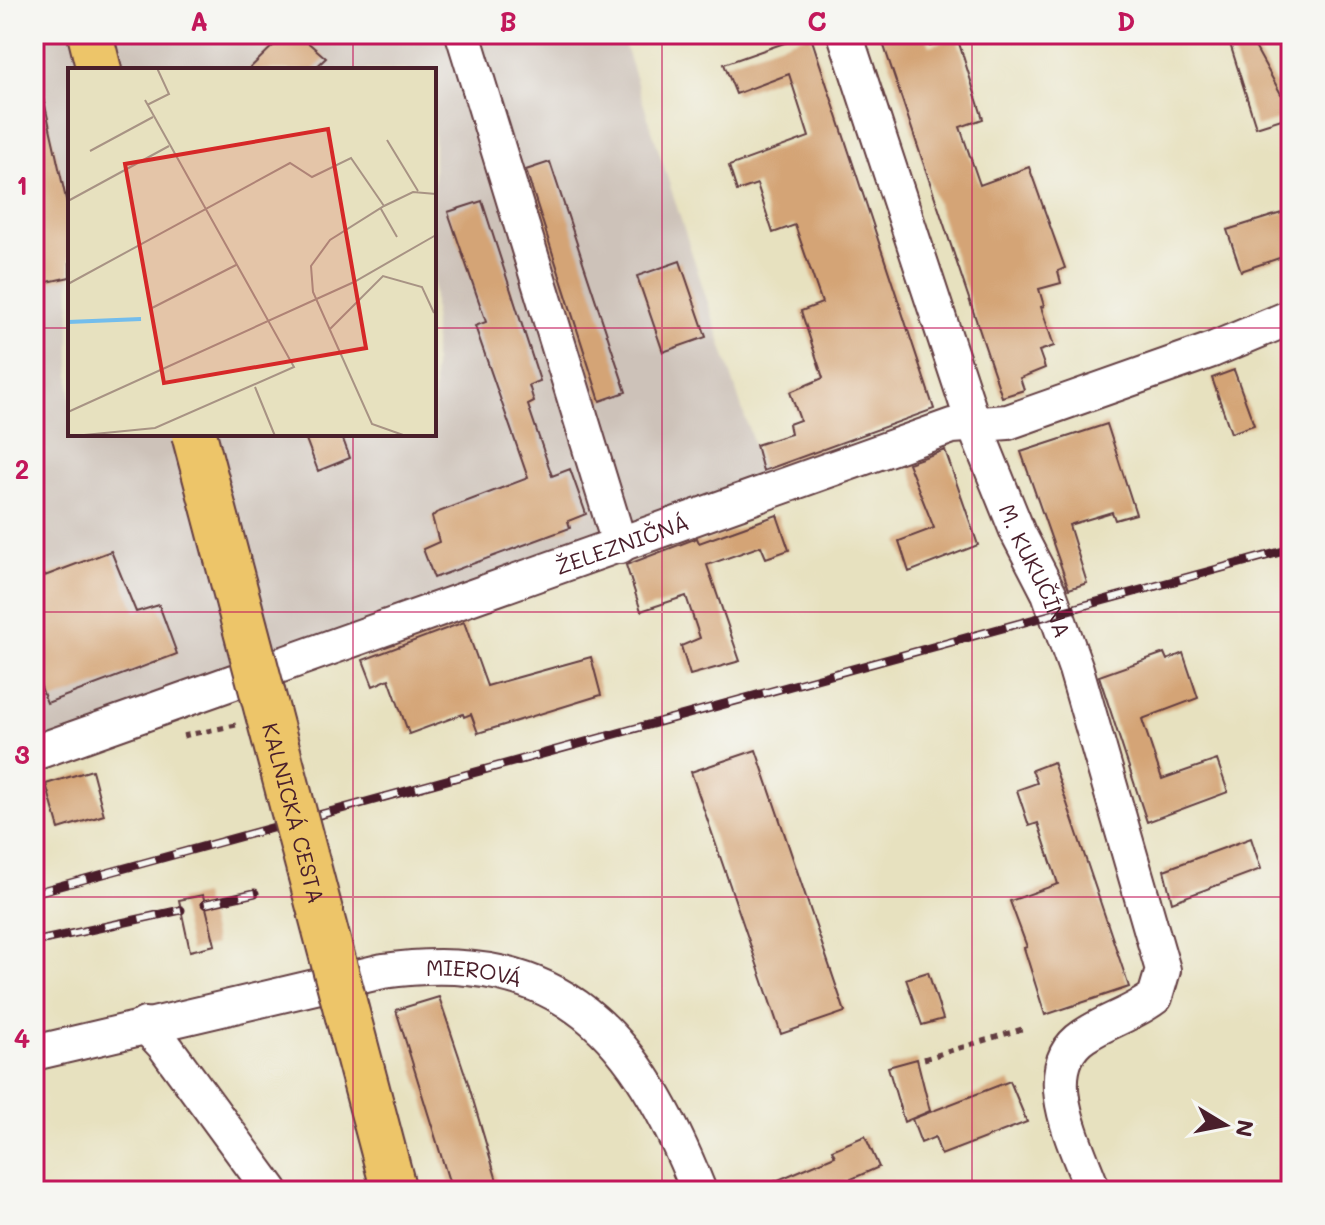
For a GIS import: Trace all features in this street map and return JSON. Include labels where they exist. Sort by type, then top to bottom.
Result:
[{"type":"main road","points":[[90,34],[98,68]]},
{"type":"main road","name":"KALNICKÁ CESTA","points":[[195,436],[394,1191]]},
{"type":"street","points":[[463,34],[620,546]]},
{"type":"street","name":"M. KUKUČÍNA","points":[[845,34],[973,422],[1018,533],[1062,628],[1163,970],[1155,997],[1086,1034],[1066,1053],[1061,1066],[1062,1097],[1093,1191]]},
{"type":"street","name":"ŽELEZNIČNÁ","points":[[34,753],[952,426],[973,422],[1008,422],[1212,350],[1291,317]]},
{"type":"street","name":"MIEROVÁ","points":[[34,1053],[319,984],[421,966],[472,968],[537,982],[570,1001],[613,1035],[648,1080],[666,1113],[699,1191]]},
{"type":"street","points":[[145,1025],[164,1045],[271,1191]]},
{"type":"path","points":[[174,737],[237,725],[240,740]]},
{"type":"path","points":[[924,1059],[1022,1029]]},
{"type":"shaded area","points":[[34,34],[621,34],[769,492],[34,753]]},
{"type":"building","points":[[285,34],[298,34],[326,58],[315,68],[250,68]]},
{"type":"building","points":[[810,34],[934,409],[763,471],[756,445],[791,434],[789,424],[800,420],[790,392],[823,378],[801,311],[822,303],[795,225],[773,233],[757,184],[737,191],[729,166],[809,137],[789,74],[736,94],[724,64]]},
{"type":"building","points":[[880,34],[925,34],[930,46],[957,37],[983,119],[960,127],[980,185],[1029,167],[1065,268],[1058,271],[1061,283],[1039,289],[1044,306],[1041,307],[1054,346],[1039,351],[1045,368],[1020,378],[1024,390],[1002,397]]},
{"type":"building","points":[[1227,34],[1248,34],[1281,94],[1291,90],[1291,116],[1256,127]]},
{"type":"building","points":[[44,101],[68,208],[68,277],[34,285],[34,102]]},
{"type":"building","points":[[550,162],[626,392],[600,401],[526,170]]},
{"type":"building","points":[[482,201],[540,381],[529,385],[534,402],[528,405],[552,476],[570,469],[586,514],[568,521],[570,528],[434,578],[423,549],[439,542],[432,517],[528,478],[475,326],[486,322],[448,212]]},
{"type":"building","points":[[1291,210],[1291,254],[1241,271],[1227,230]]},
{"type":"building","points":[[680,261],[706,337],[663,352],[637,276]]},
{"type":"building","points":[[1234,370],[1254,425],[1231,433],[1212,378]]},
{"type":"building","points":[[1107,424],[1136,514],[1115,520],[1112,512],[1069,525],[1087,583],[1069,589],[1021,452]]},
{"type":"building","points":[[305,436],[342,436],[350,458],[318,471]]},
{"type":"building","points":[[945,450],[978,545],[909,572],[899,541],[934,528],[908,463]]},
{"type":"building","points":[[777,515],[789,550],[766,558],[761,546],[707,565],[740,661],[690,675],[681,646],[700,638],[686,596],[641,611],[626,565],[697,538],[699,543]]},
{"type":"building","points":[[111,551],[136,612],[159,605],[177,654],[47,703],[34,668],[34,580]]},
{"type":"building","points":[[464,622],[487,686],[591,657],[601,695],[478,733],[471,714],[464,717],[463,714],[409,734],[389,679],[373,686],[363,660]]},
{"type":"building","points":[[1164,653],[1167,660],[1183,653],[1198,698],[1142,719],[1162,779],[1217,760],[1228,792],[1147,822],[1099,676]]},
{"type":"building","points":[[756,750],[845,1012],[781,1034],[691,772]]},
{"type":"building","points":[[1053,762],[1129,987],[1045,1015],[1024,948],[1027,947],[1010,901],[1058,884],[1038,823],[1029,826],[1017,790],[1037,783],[1032,770]]},
{"type":"building","points":[[92,770],[104,815],[59,829],[46,784]]},
{"type":"building","points":[[1251,838],[1261,869],[1172,902],[1164,870]]},
{"type":"building","points":[[203,895],[215,945],[190,951],[179,900]]},
{"type":"building","points":[[928,972],[943,1019],[922,1025],[906,979]]},
{"type":"building","points":[[439,997],[500,1191],[452,1191],[396,1010]]},
{"type":"building","points":[[917,1059],[930,1111],[904,1122],[888,1067]]},
{"type":"building","points":[[1010,1081],[1027,1122],[941,1155],[935,1137],[921,1143],[912,1119]]},
{"type":"building","points":[[865,1136],[879,1167],[824,1191],[752,1191],[835,1156],[832,1150]]},
{"type":"railway","points":[[34,893],[1291,549]]},
{"type":"railway","points":[[205,904],[255,893]]},
{"type":"railway","points":[[34,942],[181,910]]}]
